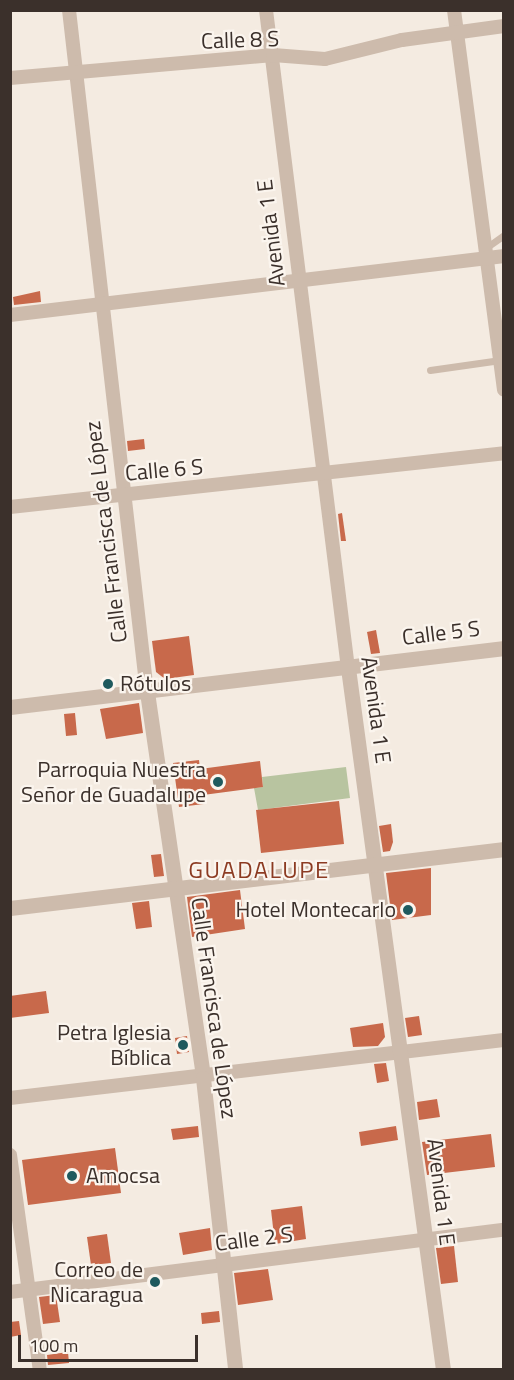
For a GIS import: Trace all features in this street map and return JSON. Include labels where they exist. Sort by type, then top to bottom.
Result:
[{"type":"street","name":"Calle Francisca de López","points":[[69,10],[147,692],[203,1078],[235,1370]]},
{"type":"street","name":"Avenida 1 E","points":[[266,10],[322,477],[443,1370]]},
{"type":"street","points":[[454,10],[504,390]]},
{"type":"street","name":"Calle 8 S","points":[[10,78],[273,55],[325,59],[457,31],[504,26]]},
{"type":"street","points":[[10,315],[300,280],[487,252],[504,256]]},
{"type":"street","name":"Calle 6 S","points":[[10,507],[322,477],[504,453]]},
{"type":"street","name":"Calle 5 S","points":[[10,707],[504,648]]},
{"type":"street","points":[[10,908],[504,849]]},
{"type":"street","points":[[10,1098],[203,1078],[504,1040]]},
{"type":"street","points":[[10,1155],[40,1370]]},
{"type":"street","name":"Calle 2 S","points":[[10,1292],[222,1263],[504,1230]]},
{"type":"lane","points":[[487,252],[504,235]]},
{"type":"lane","points":[[430,370],[500,360]]},
{"type":"green space","points":[[346,767],[350,798],[258,810],[254,788],[263,787],[262,777]]},
{"type":"building","points":[[40,291],[41,302],[14,305],[13,297]]},
{"type":"building","points":[[144,439],[145,449],[128,451],[127,441]]},
{"type":"building","points":[[342,513],[346,541],[341,541],[338,514]]},
{"type":"building","points":[[376,630],[380,653],[371,654],[367,632]]},
{"type":"building","points":[[189,636],[194,675],[165,679],[156,672],[152,641]]},
{"type":"building","points":[[139,703],[143,733],[106,739],[100,709]]},
{"type":"building","points":[[75,713],[77,735],[66,736],[64,714]]},
{"type":"building","name":"Parroquia Nuestra Señor de Guadalupe","points":[[199,760],[200,769],[260,761],[263,787],[203,795],[204,804],[179,807],[173,763]]},
{"type":"building","points":[[339,801],[344,844],[261,853],[256,810]]},
{"type":"building","points":[[391,824],[393,842],[390,851],[383,852],[379,826]]},
{"type":"building","points":[[161,854],[164,876],[154,877],[151,855]]},
{"type":"building","points":[[431,868],[431,915],[392,920],[386,873]]},
{"type":"building","points":[[240,890],[245,929],[192,937],[187,897]]},
{"type":"building","points":[[149,901],[152,927],[136,929],[132,903]]},
{"type":"building","points":[[46,991],[49,1013],[10,1018],[10,996]]},
{"type":"building","points":[[419,1016],[422,1035],[408,1037],[405,1018]]},
{"type":"building","points":[[383,1023],[385,1037],[378,1046],[353,1047],[350,1028]]},
{"type":"building","name":"Petra Iglesia Bíblica","points":[[187,1036],[189,1052],[177,1054],[175,1038]]},
{"type":"building","points":[[386,1063],[389,1081],[377,1083],[374,1064]]},
{"type":"building","points":[[437,1099],[440,1117],[419,1120],[417,1102]]},
{"type":"building","points":[[198,1126],[199,1137],[173,1140],[171,1129]]},
{"type":"building","points":[[396,1126],[398,1140],[361,1146],[359,1132]]},
{"type":"building","points":[[491,1134],[495,1167],[427,1175],[422,1142]]},
{"type":"building","name":"Amocsa","points":[[115,1148],[121,1193],[28,1205],[22,1160]]},
{"type":"building","points":[[302,1206],[306,1239],[275,1244],[271,1210]]},
{"type":"building","points":[[210,1228],[212,1250],[183,1255],[179,1233]]},
{"type":"building","points":[[107,1234],[111,1263],[91,1265],[87,1237]]},
{"type":"building","points":[[454,1246],[458,1282],[441,1284],[436,1248]]},
{"type":"building","points":[[268,1269],[273,1300],[238,1305],[234,1273]]},
{"type":"building","points":[[56,1295],[60,1322],[43,1324],[39,1297]]},
{"type":"building","points":[[219,1311],[220,1322],[202,1324],[201,1313]]},
{"type":"building","points":[[19,1321],[21,1335],[10,1337],[10,1322]]},
{"type":"building","points":[[68,1352],[69,1363],[48,1365],[47,1355]]},
{"type":"place","name":"Rótulos","points":[[108,684]]},
{"type":"place","name":"Parroquia Nuestra Señor de Guadalupe","points":[[218,782]]},
{"type":"place","name":"Hotel Montecarlo","points":[[408,910]]},
{"type":"place","name":"Petra Iglesia Bíblica","points":[[183,1045]]},
{"type":"place","name":"Amocsa","points":[[72,1176]]},
{"type":"place","name":"Correo de Nicaragua","points":[[155,1282]]},
{"type":"district","name":"GUADALUPE","points":[[259,870]]}]
